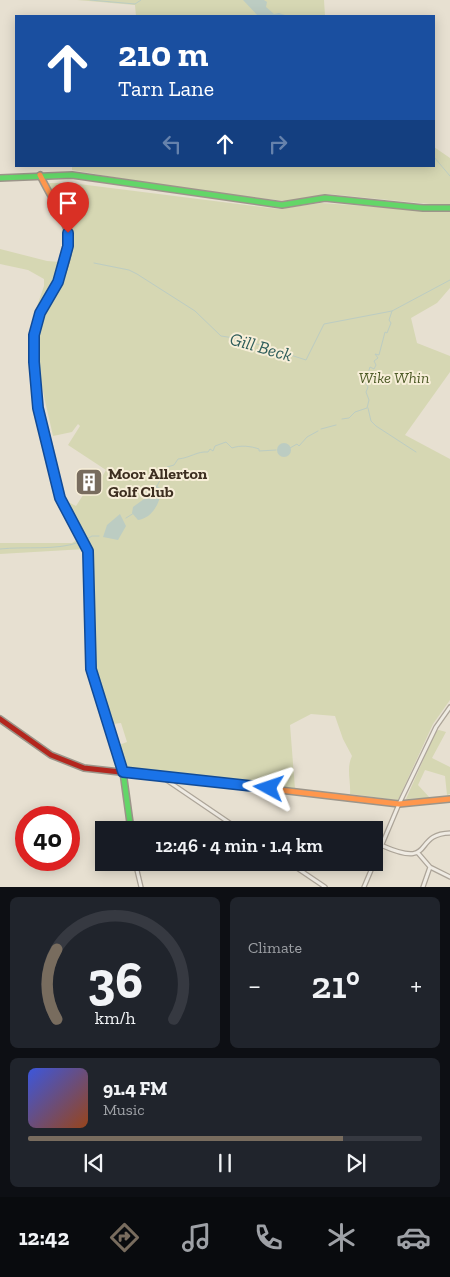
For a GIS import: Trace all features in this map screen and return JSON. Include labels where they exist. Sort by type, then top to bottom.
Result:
[{"type":"street","points":[[40,175],[68,233],[68,246],[58,282],[40,313],[34,335],[38,408],[60,498],[88,551],[91,669],[123,772],[129,821]]},
{"type":"street","points":[[0,178],[40,175],[76,176],[282,205],[325,198],[423,208],[450,208]]},
{"type":"street","points":[[450,706],[436,727],[399,804],[383,846],[401,854],[418,853],[430,839],[441,834],[450,833]]},
{"type":"street","points":[[0,719],[51,755],[84,768],[399,804],[450,799]]},
{"type":"street","points":[[159,776],[226,821]]},
{"type":"street","points":[[418,853],[430,867],[450,877]]},
{"type":"street","points":[[423,887],[430,867]]},
{"type":"street","points":[[137,871],[141,887]]},
{"type":"street","points":[[301,871],[325,887]]},
{"type":"street","points":[[364,887],[371,871]]},
{"type":"green space","points":[[77,0],[324,0],[325,15],[136,15],[135,5]]},
{"type":"green space","points":[[435,148],[450,158],[450,206],[328,194],[286,201],[193,191],[72,170],[72,167],[435,167]]},
{"type":"green space","name":"Wike Whin","points":[[48,183],[71,183],[279,209],[321,203],[450,212],[450,288],[437,303],[411,318],[417,343],[450,356],[450,372],[405,435],[450,459],[450,700],[433,724],[398,800],[350,794],[349,770],[352,756],[343,739],[335,716],[311,714],[290,725],[295,789],[133,770],[126,766],[119,745],[127,742],[121,723],[113,724],[93,662],[93,560],[88,540],[69,512],[60,485],[68,502],[76,506],[85,492],[91,496],[106,470],[68,445],[80,426],[78,424],[72,432],[53,436],[40,373],[38,347],[40,328],[66,272],[72,246],[71,234],[67,223]]},
{"type":"green space","points":[[0,249],[47,261],[60,262],[55,282],[36,309],[44,286],[44,279],[28,270],[0,264]]},
{"type":"green space","points":[[80,538],[85,549],[0,554],[0,543],[72,543]]},
{"type":"green space","points":[[436,731],[446,732],[432,758],[450,767],[450,794],[447,795],[445,776],[425,770],[418,785],[430,798],[406,799]]},
{"type":"shaded area","points":[[243,0],[264,0],[267,2],[266,7],[274,14],[285,15],[257,15]]},
{"type":"shaded area","points":[[281,443],[287,443],[291,450],[287,457],[281,457],[277,453],[277,447]]},
{"type":"shaded area","points":[[155,485],[162,489],[160,499],[152,513],[138,520],[132,513],[133,507],[144,499],[148,487]]},
{"type":"shaded area","points":[[120,514],[126,526],[118,540],[103,537],[107,525]]},
{"type":"waterway","points":[[90,0],[135,4],[141,0]]},
{"type":"waterway","points":[[435,158],[450,176]]},
{"type":"waterway","name":"Gill Beck","points":[[94,263],[129,270],[137,274],[195,311],[221,336],[241,339],[306,360],[324,324],[392,311],[450,280]]},
{"type":"waterway","points":[[342,419],[349,418],[355,412],[367,408],[369,400],[366,392],[368,387],[365,382],[370,367],[374,369],[376,365],[374,361],[378,358],[375,354],[379,355],[385,332],[387,333],[391,323],[389,320],[392,311]]},
{"type":"waterway","points":[[368,408],[371,421],[376,426],[416,452]]},
{"type":"waterway","points":[[321,429],[336,425]]},
{"type":"waterway","points":[[290,448],[297,444],[299,446],[307,437],[318,431]]},
{"type":"waterway","points":[[157,486],[167,467],[174,465],[178,459],[208,452],[210,449],[213,451],[215,446],[226,442],[232,448],[246,446],[259,449],[259,451],[276,450]]},
{"type":"waterway","points":[[126,518],[134,513]]},
{"type":"waterway","points":[[87,539],[92,536],[99,536]]},
{"type":"waterway","points":[[0,549],[51,547],[80,542]]},
{"type":"traffic: fast","points":[[0,178],[72,175],[282,205],[325,198],[423,208],[450,208]]},
{"type":"traffic: fast","points":[[90,619],[91,669],[123,772],[130,821]]},
{"type":"traffic: slow","points":[[40,175],[63,219],[69,239],[68,253],[62,274],[40,316],[34,336],[33,369],[35,385],[52,464]]},
{"type":"traffic: slow","points":[[246,786],[399,804],[450,799]]},
{"type":"traffic: jam","points":[[52,464],[60,498],[88,551],[90,619]]},
{"type":"traffic: jam","points":[[0,719],[51,755],[84,768],[246,786]]},
{"type":"place","name":"Moor Allerton Golf Club","points":[[89,482]]},
{"type":"route","points":[[68,233],[68,246],[58,282],[40,313],[34,335],[38,408],[60,498],[66,513],[83,538],[88,551],[90,566],[91,669],[123,772],[269,788]]}]
